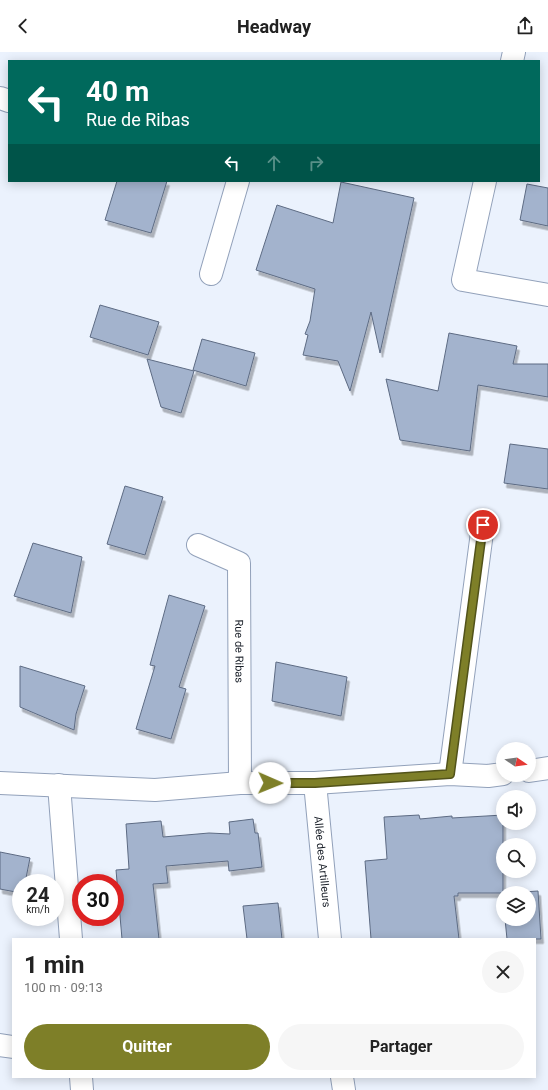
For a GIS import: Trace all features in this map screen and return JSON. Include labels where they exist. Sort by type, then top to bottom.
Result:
[{"type":"street","points":[[211,274],[238,182]]},
{"type":"street","points":[[485,182],[463,280],[548,295]]},
{"type":"street","points":[[450,774],[483,525]]},
{"type":"street","name":"Rue de Ribas","points":[[198,545],[239,563],[240,783]]},
{"type":"street","points":[[536,770],[548,768]]},
{"type":"street","points":[[0,783],[155,790],[240,783],[315,783],[450,774],[488,776],[496,775]]},
{"type":"street","name":"Allée des Artilleurs","points":[[315,783],[330,938]]},
{"type":"street","points":[[59,786],[70,938]]},
{"type":"street","points":[[0,1045],[12,1047]]},
{"type":"street","points":[[81,1078],[82,1090]]},
{"type":"street","points":[[342,1078],[344,1090]]},
{"type":"building","points":[[117,182],[167,182],[151,233],[105,220]]},
{"type":"building","points":[[341,182],[414,198],[380,353],[371,312],[350,391],[338,361],[303,355],[308,335],[305,334],[310,321],[315,289],[256,270],[277,205],[333,223]]},
{"type":"building","points":[[527,184],[548,188],[548,226],[520,220]]},
{"type":"building","points":[[100,305],[159,322],[148,355],[90,337]]},
{"type":"building","points":[[449,333],[517,346],[513,364],[548,364],[548,397],[478,385],[470,451],[400,440],[386,379],[438,391]]},
{"type":"building","points":[[202,339],[255,353],[246,386],[193,370]]},
{"type":"building","points":[[147,359],[194,371],[181,413],[161,407]]},
{"type":"building","points":[[510,444],[548,449],[548,489],[504,483]]},
{"type":"building","points":[[125,486],[163,497],[145,555],[107,544]]},
{"type":"building","points":[[33,543],[82,557],[71,613],[14,596]]},
{"type":"building","points":[[169,595],[205,606],[179,687],[186,689],[171,739],[136,729],[155,666],[150,665]]},
{"type":"building","points":[[276,662],[347,677],[341,716],[272,701]]},
{"type":"building","points":[[20,666],[85,686],[76,714],[74,730],[20,707]]},
{"type":"building","points":[[419,815],[420,819],[452,816],[452,818],[496,815],[496,830],[503,830],[503,838],[496,838],[496,878],[503,878],[503,886],[496,886],[496,893],[458,893],[458,896],[454,896],[459,938],[371,938],[365,861],[387,859],[384,817]]},
{"type":"building","points":[[253,819],[255,833],[258,833],[262,867],[229,871],[228,861],[166,866],[168,883],[153,884],[159,938],[122,938],[121,926],[124,926],[124,874],[116,874],[116,870],[129,869],[126,824],[161,821],[163,837],[209,833],[230,834],[229,822]]},
{"type":"building","points":[[0,852],[30,858],[27,874],[12,874],[12,891],[0,889]]},
{"type":"building","points":[[536,891],[538,891],[541,939],[507,938],[506,926],[536,926]]},
{"type":"building","points":[[278,903],[282,938],[247,938],[243,906]]},
{"type":"route","points":[[270,783],[315,783],[450,774],[483,525]]}]
